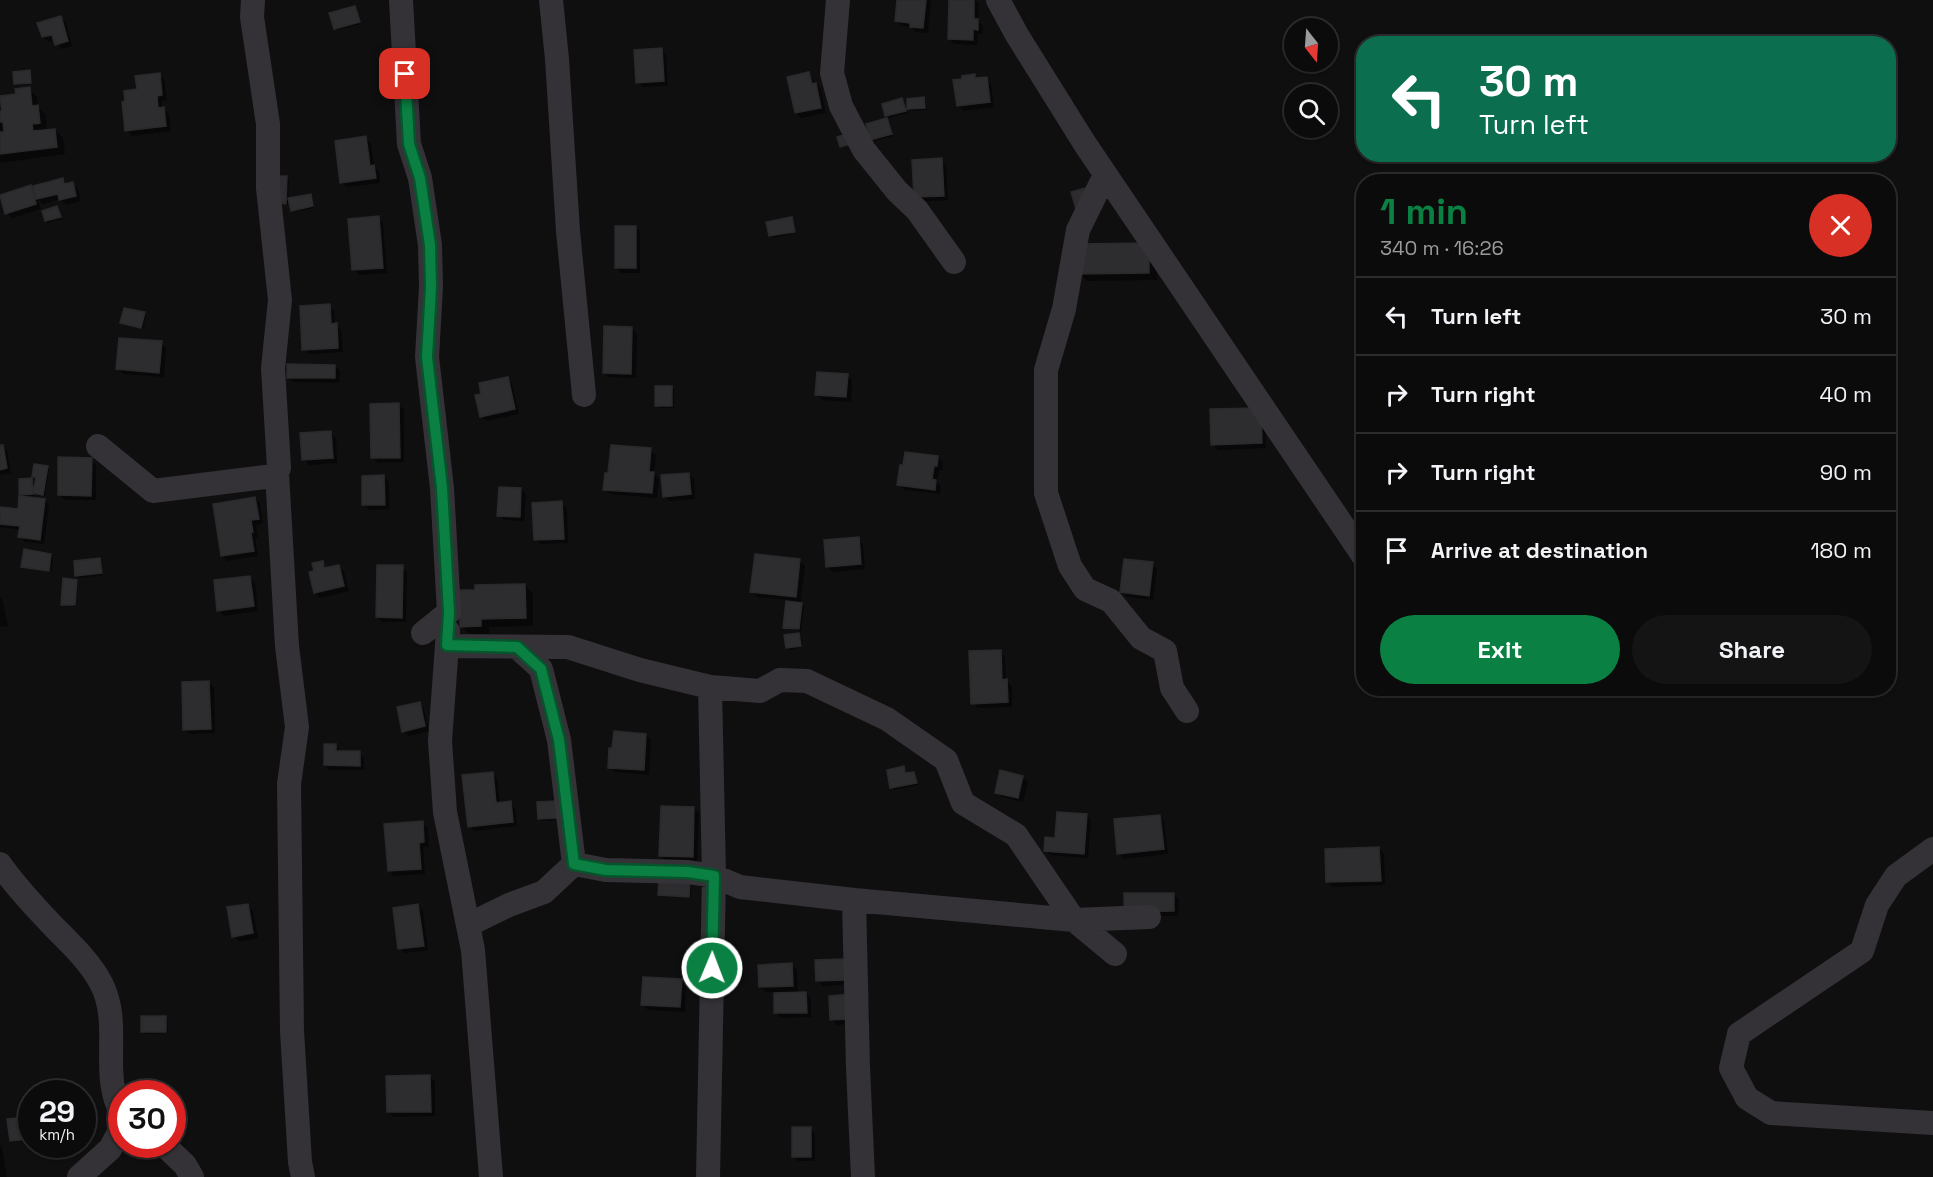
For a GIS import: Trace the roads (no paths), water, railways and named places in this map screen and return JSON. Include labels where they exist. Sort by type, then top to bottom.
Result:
[{"type":"street","points":[[253,0],[252,17],[268,124],[268,188],[280,300],[273,368],[287,646],[297,727],[289,784],[292,1031],[300,1162],[303,1177]]},
{"type":"street","points":[[401,0],[409,144],[420,178],[430,245],[431,287],[427,357],[442,488],[449,612],[440,741],[441,765],[445,812],[473,950],[491,1177]]},
{"type":"street","points":[[551,0],[568,231],[584,395]]},
{"type":"street","points":[[838,0],[832,73],[841,106],[864,150],[917,210],[954,261]]},
{"type":"street","points":[[998,0],[1017,35],[1105,175],[1356,545]]},
{"type":"street","points":[[1105,175],[1078,230],[1064,309],[1046,370],[1046,493],[1070,566],[1085,589],[1111,601],[1141,638],[1165,651],[1172,688],[1187,711]]},
{"type":"street","points":[[98,446],[153,491],[273,476],[277,473]]},
{"type":"street","points":[[423,633],[449,612]]},
{"type":"street","points":[[447,645],[568,647],[640,670],[710,687],[760,691],[780,680],[807,681],[887,719],[946,760],[963,803],[1016,834],[1074,920],[1115,954]]},
{"type":"street","points":[[517,647],[541,669],[559,740],[574,864]]},
{"type":"street","points":[[708,1177],[714,876],[710,687]]},
{"type":"street","points":[[1933,849],[1896,876],[1877,905],[1862,951],[1740,1034],[1731,1068],[1747,1098],[1771,1113],[1933,1123]]},
{"type":"street","points":[[0,864],[14,885],[78,950],[102,984],[112,1016],[111,1080]]},
{"type":"street","points":[[468,925],[508,905],[544,892],[574,864]]},
{"type":"street","points":[[574,864],[606,870],[688,872],[714,876],[740,887],[854,900],[1074,920],[1149,917]]},
{"type":"street","points":[[854,900],[862,1177]]},
{"type":"street","points":[[79,1177],[108,1151]]},
{"type":"street","points":[[178,1158],[192,1177]]}]
